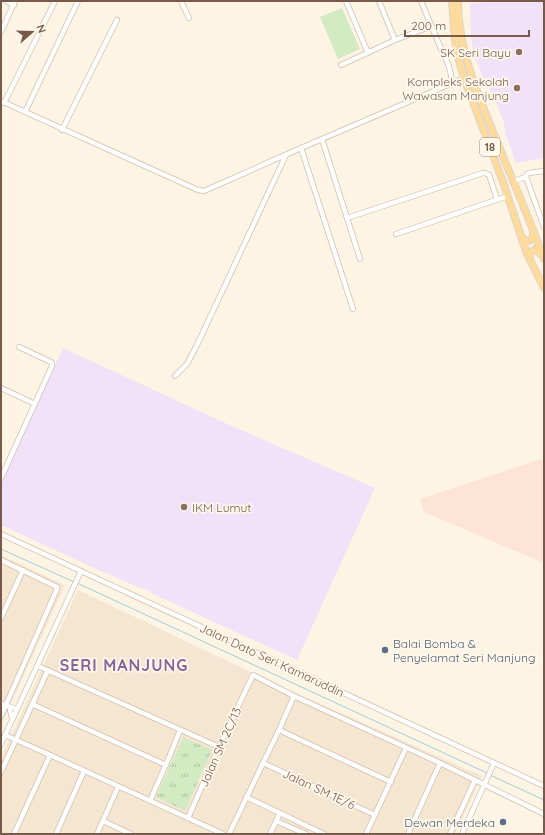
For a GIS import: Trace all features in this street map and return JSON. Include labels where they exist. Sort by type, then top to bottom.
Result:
[{"type":"main road","name":"18","points":[[452,1],[455,40],[464,78],[508,196],[530,261],[544,288]]},
{"type":"main road","name":"18","points":[[458,1],[463,44],[473,81],[544,257]]},
{"type":"main road","points":[[521,237],[529,242],[533,238],[533,229]]},
{"type":"main road","points":[[530,261],[530,254],[532,250],[535,249],[544,257]]},
{"type":"street","points":[[1,32],[15,3],[6,1]]},
{"type":"street","points":[[55,1],[2,102],[201,191],[464,78]]},
{"type":"street","points":[[25,112],[78,1]]},
{"type":"street","points":[[181,1],[189,18]]},
{"type":"street","points":[[346,1],[368,53]]},
{"type":"street","points":[[379,1],[396,40]]},
{"type":"street","points":[[421,1],[449,68],[452,82]]},
{"type":"street","points":[[62,130],[117,20]]},
{"type":"street","points":[[341,65],[396,40],[432,26]]},
{"type":"street","points":[[322,139],[360,259]]},
{"type":"street","points":[[301,148],[353,309]]},
{"type":"street","points":[[175,376],[187,364],[197,345],[286,155]]},
{"type":"street","points":[[513,180],[526,177],[526,174],[529,173],[544,172]]},
{"type":"street","points":[[347,218],[483,173],[489,175],[497,199]]},
{"type":"street","points":[[526,177],[544,227]]},
{"type":"street","points":[[396,234],[508,196]]},
{"type":"street","points":[[1,478],[52,364],[51,362],[19,346]]},
{"type":"street","points":[[1,388],[35,404]]},
{"type":"street","name":"Jalan Dato Seri Kamaruddin","points":[[1,534],[544,786]]},
{"type":"street","points":[[1,560],[57,587],[7,706],[1,716]]},
{"type":"street","points":[[1,618],[23,570]]},
{"type":"street","points":[[1,744],[81,571]]},
{"type":"street","points":[[38,666],[219,748]]},
{"type":"street","points":[[1,772],[48,670]]},
{"type":"street","name":"Jalan SM 2C/13","points":[[188,818],[253,675],[294,696]]},
{"type":"street","points":[[229,834],[294,696],[440,763],[544,814]]},
{"type":"street","points":[[7,706],[17,703],[22,699]]},
{"type":"street","points":[[32,704],[166,765]]},
{"type":"street","points":[[7,706],[16,710]]},
{"type":"street","points":[[7,706],[12,715],[12,719]]},
{"type":"street","points":[[150,801],[180,730]]},
{"type":"street","points":[[279,730],[391,782]]},
{"type":"street","points":[[5,735],[223,834]]},
{"type":"street","points":[[366,834],[406,748]]},
{"type":"street","points":[[14,834],[50,755]]},
{"type":"street","points":[[462,834],[494,762]]},
{"type":"street","name":"Jalan SM 1E/6","points":[[263,763],[375,815]]},
{"type":"street","points":[[408,834],[440,763]]},
{"type":"street","points":[[56,834],[84,771]]},
{"type":"street","points":[[450,834],[475,780]]},
{"type":"street","points":[[97,834],[118,787]]},
{"type":"street","points":[[246,798],[324,834]]},
{"type":"street","points":[[270,834],[280,813]]},
{"type":"street","points":[[276,820],[306,834]]},
{"type":"street","points":[[103,821],[131,834]]},
{"type":"street","points":[[310,834],[313,829]]},
{"type":"shaded area","name":"Kompleks Sekolah Wawasan Manjung","points":[[544,1],[544,158],[516,163],[506,135],[504,123],[494,97],[475,58],[471,39],[470,3]]},
{"type":"shaded area","name":"IKM Lumut","points":[[63,348],[236,428],[375,488],[297,660],[153,594],[146,589],[94,568],[1,525],[1,482]]},
{"type":"shaded area","points":[[544,458],[544,563],[424,512],[420,499]]},
{"type":"shaded area","points":[[1,555],[65,585],[1,725]]},
{"type":"shaded area","points":[[78,590],[291,691],[482,776],[455,834],[1,834],[1,758]]},
{"type":"green space","points":[[342,8],[360,49],[338,59],[320,17]]},
{"type":"green space","points":[[183,737],[212,750],[185,811],[156,797]]},
{"type":"waterway","points":[[1,549],[74,582]]},
{"type":"waterway","points":[[77,583],[487,773]]},
{"type":"waterway","points":[[490,775],[544,800]]},
{"type":"place","name":"SK Seri Bayu","points":[[519,52]]},
{"type":"place","name":"Kompleks Sekolah Wawasan Manjung","points":[[517,88]]},
{"type":"place","name":"IKM Lumut","points":[[184,507]]},
{"type":"place","name":"Balai Bomba & Penyelamat Seri Manjung","points":[[385,650]]},
{"type":"place","name":"Dewan Merdeka","points":[[503,822]]},
{"type":"district","name":"SERI MANJUNG","points":[[124,665]]}]
